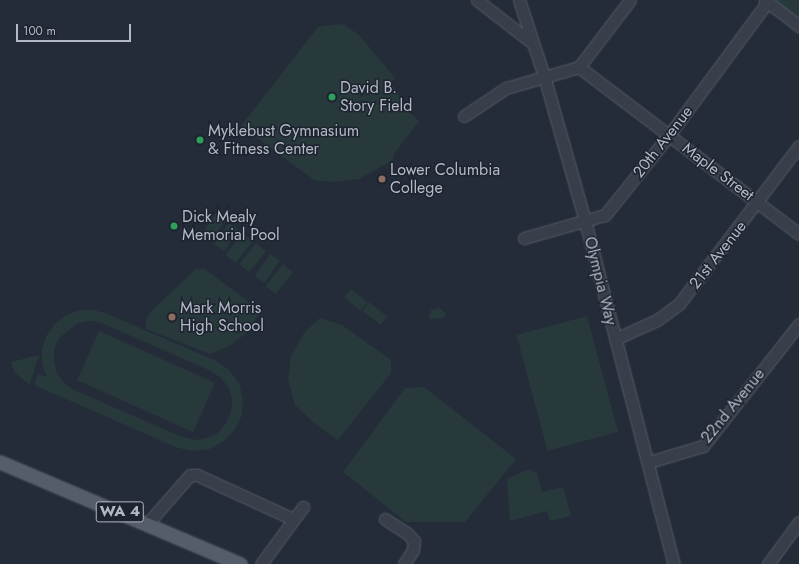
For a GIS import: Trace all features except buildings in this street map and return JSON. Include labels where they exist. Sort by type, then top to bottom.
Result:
[{"type":"main road","name":"WA 4","points":[[0,462],[240,564]]},
{"type":"street","points":[[477,0],[531,42]]},
{"type":"street","name":"Olympia Way","points":[[519,0],[531,42],[544,76],[586,221],[615,339],[649,462],[674,564]]},
{"type":"street","points":[[464,116],[506,88],[579,67],[630,0]]},
{"type":"street","points":[[767,1],[799,26]]},
{"type":"street","name":"20th Avenue","points":[[524,238],[605,215],[669,135],[767,1]]},
{"type":"street","name":"Maple Street","points":[[579,67],[799,234]]},
{"type":"street","name":"21st Avenue","points":[[615,339],[657,320],[679,304],[758,202],[799,146]]},
{"type":"street","name":"22nd Avenue","points":[[649,462],[704,446],[799,324]]},
{"type":"street","points":[[147,524],[185,478],[197,475],[293,519]]},
{"type":"street","points":[[261,564],[302,506]]},
{"type":"street","points":[[385,519],[408,534],[414,542],[412,550],[404,564]]},
{"type":"street","points":[[768,564],[799,522]]},
{"type":"shaded area","points":[[799,0],[799,19],[777,1]]},
{"type":"shaded area","name":"David B. Story Field","points":[[337,24],[345,25],[359,35],[395,78],[391,82],[408,111],[419,121],[394,154],[393,160],[359,179],[333,182],[314,180],[241,126],[318,27]]},
{"type":"shaded area","points":[[216,213],[226,220],[211,241],[201,234]]},
{"type":"shaded area","points":[[229,223],[239,230],[224,251],[214,244]]},
{"type":"shaded area","points":[[243,233],[253,241],[235,263],[225,255]]},
{"type":"shaded area","points":[[256,243],[266,251],[249,272],[239,264]]},
{"type":"shaded area","points":[[270,254],[280,261],[264,283],[255,276]]},
{"type":"shaded area","points":[[283,264],[293,272],[275,294],[265,286]]},
{"type":"shaded area","points":[[196,269],[205,269],[261,311],[245,334],[228,347],[210,354],[146,329],[146,320],[151,311]]},
{"type":"shaded area","points":[[351,289],[367,302],[360,311],[344,298]]},
{"type":"shaded area","points":[[369,302],[387,316],[380,325],[362,311]]},
{"type":"shaded area","points":[[440,308],[446,314],[444,318],[429,319],[431,310]]},
{"type":"shaded area","points":[[80,310],[94,310],[108,314],[216,361],[229,370],[239,383],[243,399],[242,415],[235,429],[224,441],[210,449],[194,451],[178,448],[34,385],[38,374],[47,377],[42,364],[42,350],[46,336],[55,324],[66,315]],"holes":[[[90,321],[102,323],[211,371],[221,378],[229,388],[232,400],[231,412],[226,423],[218,433],[207,438],[195,440],[182,437],[74,390],[64,383],[57,373],[54,362],[54,349],[59,338],[78,323]]]},
{"type":"shaded area","points":[[587,316],[618,432],[548,451],[516,335]]},
{"type":"shaded area","points":[[320,318],[342,325],[391,360],[391,373],[338,440],[313,422],[295,405],[288,379],[291,356],[304,333]]},
{"type":"shaded area","points":[[99,331],[215,383],[193,432],[77,380]]},
{"type":"shaded area","points":[[38,355],[40,358],[37,360],[30,385],[15,373],[11,362]]},
{"type":"shaded area","points":[[424,387],[516,459],[465,522],[406,522],[343,472],[405,388]]},
{"type":"shaded area","points":[[529,469],[537,473],[542,492],[563,487],[571,516],[550,521],[547,511],[510,521],[507,479]]},
{"type":"place","name":"David B. Story Field","points":[[332,97]]},
{"type":"place","name":"Myklebust Gymnasium & Fitness Center","points":[[200,140]]},
{"type":"place","name":"Lower Columbia College","points":[[382,179]]},
{"type":"place","name":"Dick Mealy Memorial Pool","points":[[174,226]]},
{"type":"place","name":"Mark Morris High School","points":[[172,317]]}]
